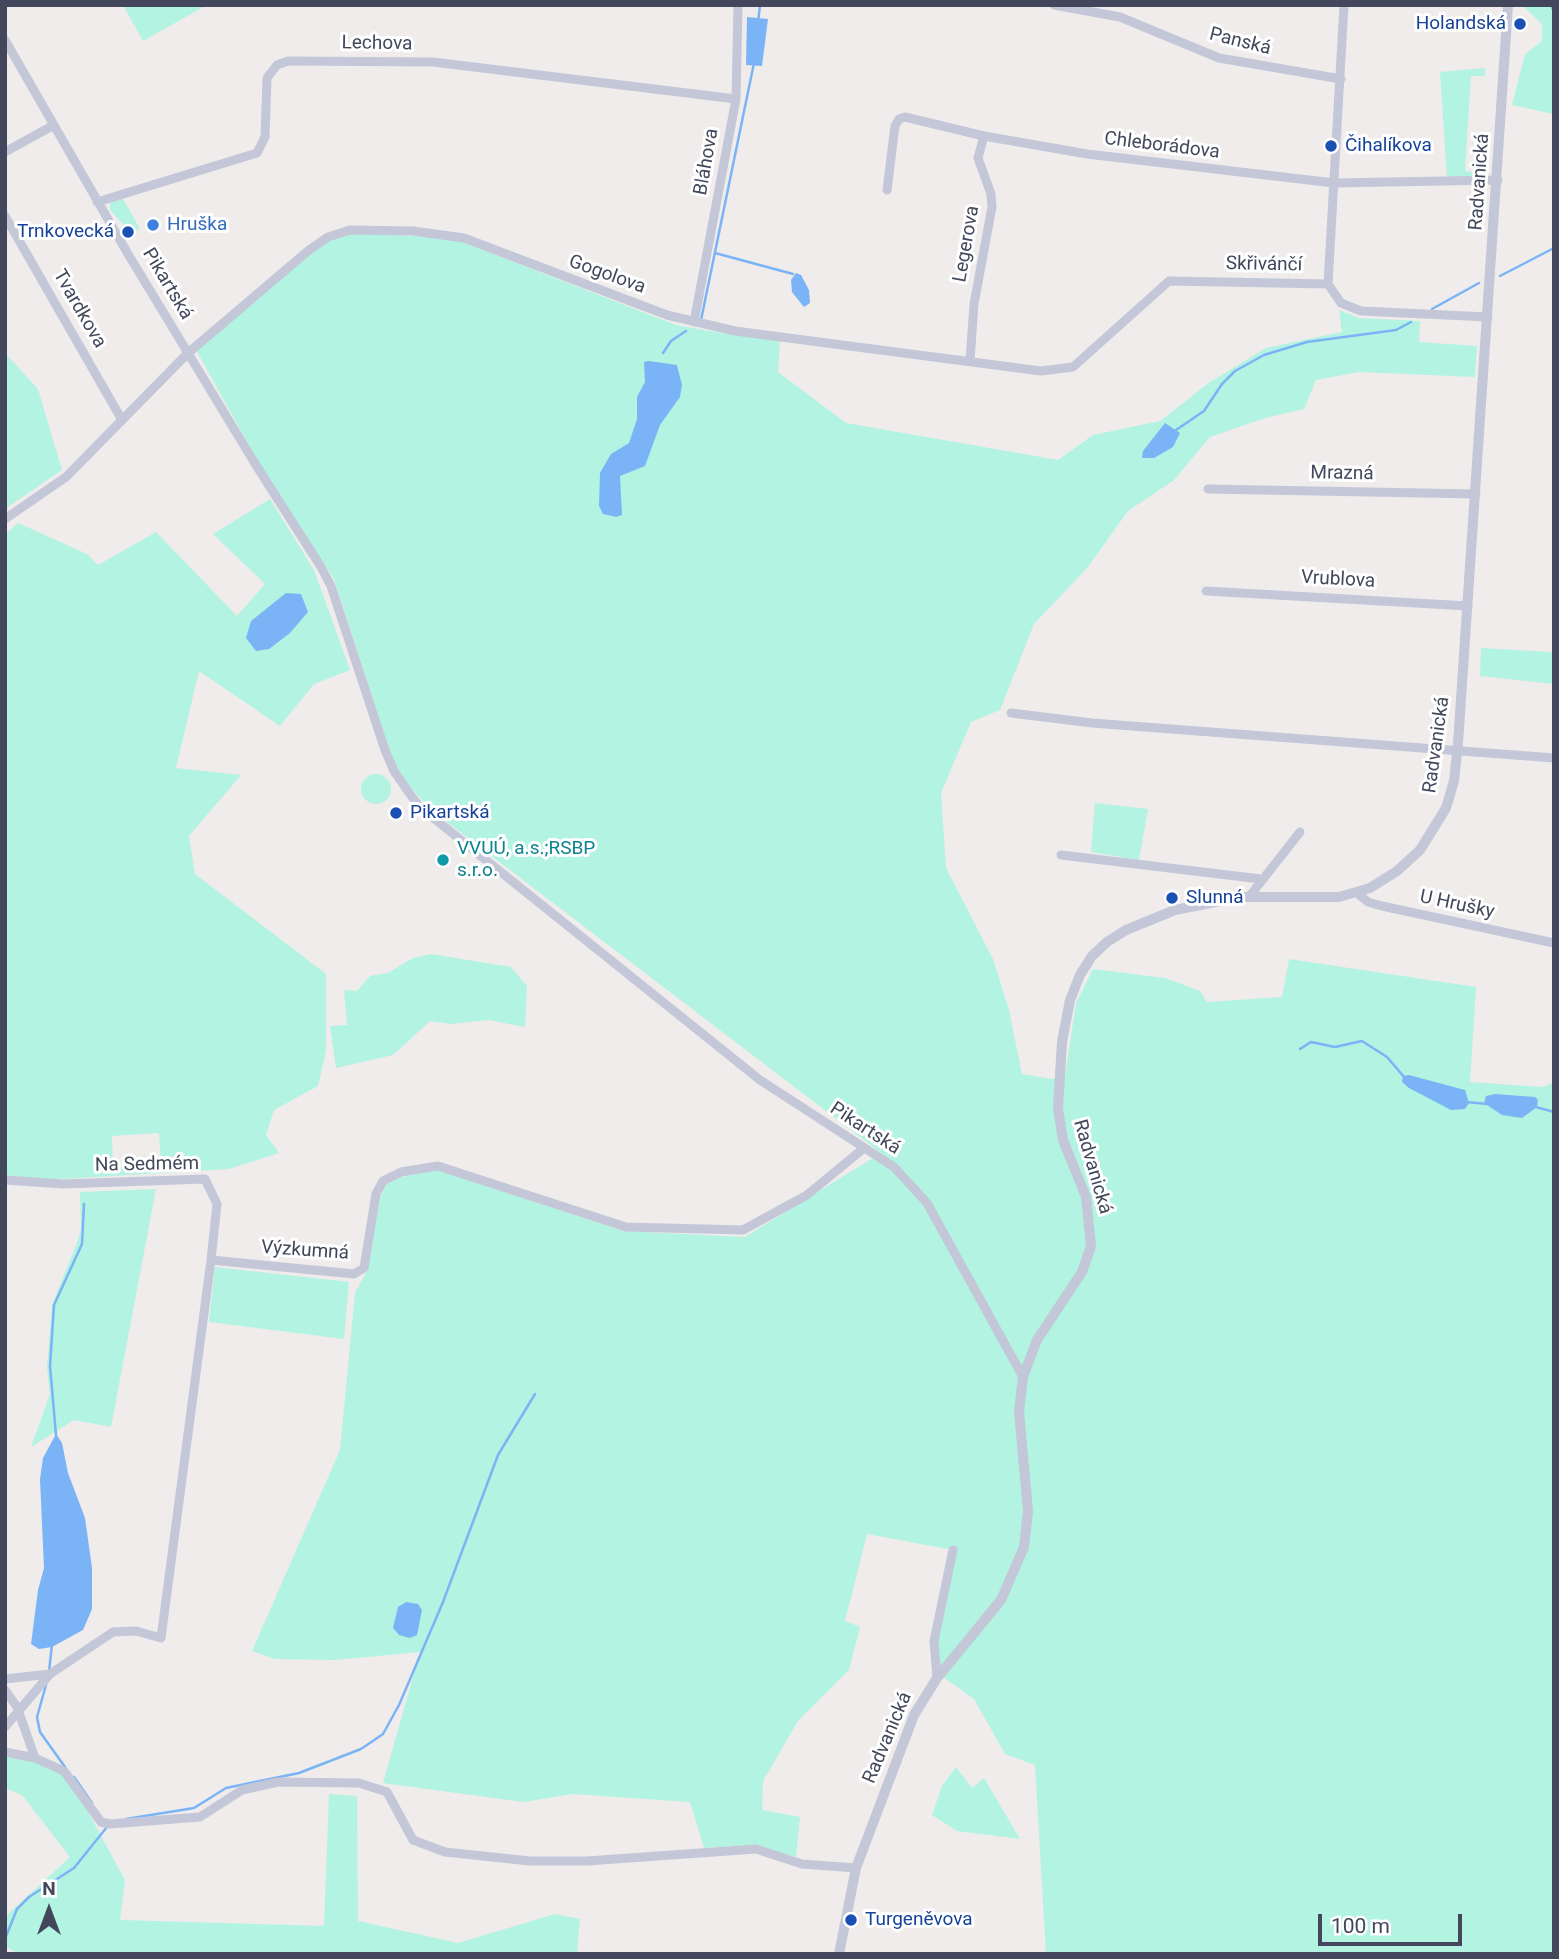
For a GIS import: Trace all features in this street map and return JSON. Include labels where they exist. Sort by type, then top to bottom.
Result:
[{"type":"street","name":"Bláhova","points":[[694,322],[736,99],[738,5]]},
{"type":"street","name":"Panská","points":[[1054,5],[1120,17],[1219,58],[1341,79]]},
{"type":"street","points":[[1328,284],[1344,5]]},
{"type":"street","name":"Radvanická","points":[[839,1954],[856,1868],[914,1715],[937,1678],[1001,1600],[1021,1555],[1028,1511],[1019,1423],[1023,1377],[1037,1340],[1082,1272],[1091,1246],[1086,1197],[1063,1140],[1058,1108],[1062,1042],[1070,1000],[1080,975],[1103,946],[1140,924],[1198,904],[1249,897],[1322,898],[1357,893],[1397,871],[1434,831],[1452,788],[1468,606],[1508,5]]},
{"type":"street","name":"Pikartská","points":[[5,40],[97,202],[326,577],[385,750],[394,771],[412,797],[421,808],[760,1080],[894,1167],[927,1203],[1023,1377]]},
{"type":"street","name":"Lechova","points":[[97,202],[257,153],[265,137],[267,78],[276,65],[288,61],[433,62],[736,99]]},
{"type":"street","name":"Chleborádova","points":[[887,190],[895,126],[900,118],[1099,156],[1334,183],[1498,180]]},
{"type":"street","points":[[5,152],[54,125]]},
{"type":"street","name":"Legerova","points":[[970,361],[974,304],[992,202],[978,158],[984,136]]},
{"type":"street","name":"Tvardkova","points":[[5,216],[122,420]]},
{"type":"street","name":"Gogolova","points":[[188,353],[314,246],[335,233],[357,229],[425,231],[464,238],[601,292],[694,322],[735,331],[1060,371]]},
{"type":"street","name":"Skřivánčí","points":[[1060,371],[1073,368],[1169,281],[1328,284],[1340,303],[1360,311],[1488,317]]},
{"type":"street","points":[[5,519],[66,477],[188,353]]},
{"type":"street","name":"Mrazná","points":[[1208,489],[1476,494]]},
{"type":"street","name":"Vrublova","points":[[1206,592],[1468,606]]},
{"type":"street","points":[[1011,713],[1092,723],[1554,758]]},
{"type":"street","points":[[1249,897],[1261,878],[1300,832]]},
{"type":"street","points":[[1061,855],[1261,878]]},
{"type":"street","name":"U Hrušky","points":[[1357,893],[1368,902],[1382,906],[1554,943]]},
{"type":"street","name":"Výzkumná","points":[[211,1260],[354,1274],[364,1268],[376,1194],[383,1181],[401,1172],[438,1166],[626,1227],[743,1230],[807,1195],[864,1148]]},
{"type":"street","name":"Na Sedmém","points":[[5,1180],[63,1185],[205,1179],[215,1196],[217,1214],[211,1260]]},
{"type":"street","points":[[5,1727],[50,1674],[113,1632],[136,1631],[161,1638],[211,1260]]},
{"type":"street","points":[[937,1678],[934,1642],[953,1550]]},
{"type":"street","points":[[5,1679],[50,1674]]},
{"type":"street","points":[[5,1690],[14,1700],[35,1758]]},
{"type":"street","points":[[5,1752],[35,1758],[64,1771],[84,1793],[101,1822],[110,1824],[200,1817],[242,1790],[278,1782],[359,1783],[387,1792],[412,1840],[445,1852],[530,1861],[587,1861],[756,1849],[802,1864],[856,1868]]},
{"type":"green space","points":[[123,5],[207,5],[143,41]]},
{"type":"green space","points":[[1522,5],[1554,5],[1554,114],[1512,105],[1525,54],[1542,41],[1542,24]]},
{"type":"green space","points":[[1485,68],[1485,76],[1471,76],[1465,171],[1480,173],[1480,178],[1447,178],[1440,72]]},
{"type":"green space","points":[[122,197],[140,229],[131,233],[110,210],[110,203]]},
{"type":"green space","points":[[357,233],[452,238],[676,325],[732,335],[780,339],[778,372],[846,423],[1058,460],[1093,435],[1160,421],[1210,382],[1266,348],[1342,332],[1339,310],[1359,318],[1420,321],[1419,342],[1477,346],[1475,377],[1359,372],[1316,380],[1304,409],[1265,418],[1210,437],[1174,480],[1128,511],[1088,567],[1034,624],[1000,710],[971,722],[941,793],[946,868],[993,959],[1009,1010],[1022,1074],[1052,1079],[1065,1076],[1076,1003],[1093,969],[1165,978],[1200,991],[1207,1002],[1282,997],[1289,959],[1476,987],[1470,1082],[1543,1087],[1554,1082],[1554,1954],[1046,1954],[1035,1765],[1005,1754],[974,1699],[932,1669],[953,1550],[867,1534],[845,1621],[860,1627],[849,1670],[798,1721],[763,1781],[762,1810],[800,1817],[796,1857],[756,1845],[704,1848],[690,1802],[573,1794],[523,1802],[383,1783],[420,1652],[335,1660],[275,1659],[252,1651],[340,1450],[355,1293],[368,1269],[380,1198],[386,1185],[401,1177],[437,1170],[623,1231],[745,1237],[881,1153],[430,809],[406,782],[393,760],[334,579],[265,474],[196,350],[318,248],[335,237]]},
{"type":"green space","points":[[5,353],[38,389],[62,470],[5,509]]},
{"type":"green space","points":[[270,499],[314,570],[350,670],[314,684],[280,726],[199,671],[176,768],[241,775],[189,836],[195,874],[326,974],[326,1051],[318,1086],[274,1110],[266,1135],[279,1153],[229,1169],[46,1180],[5,1175],[5,535],[18,523],[87,554],[98,565],[156,532],[237,616],[265,584],[213,534]],"holes":[[[159,1133],[161,1165],[113,1168],[112,1136]]]},
{"type":"green space","points":[[1554,637],[1554,684],[1480,676],[1481,648],[1552,652]]},
{"type":"green space","points":[[376,774],[386,779],[391,789],[386,799],[376,804],[366,799],[361,789],[366,779]]},
{"type":"green space","points":[[1095,803],[1148,809],[1139,860],[1091,852]]},
{"type":"green space","points":[[431,954],[511,967],[527,986],[525,1027],[488,1020],[451,1024],[430,1021],[393,1055],[336,1068],[330,1026],[347,1025],[344,990],[357,991],[370,976],[388,973],[413,958]]},
{"type":"green space","points":[[156,1189],[111,1427],[74,1420],[31,1447],[50,1394],[47,1368],[52,1305],[81,1229],[80,1192]]},
{"type":"green space","points":[[215,1267],[349,1282],[344,1339],[209,1322]]},
{"type":"green space","points":[[5,1756],[34,1761],[64,1775],[76,1790],[125,1880],[120,1920],[324,1926],[329,1794],[357,1796],[358,1921],[458,1943],[555,1914],[580,1919],[577,1954],[19,1954],[5,1946],[5,1917],[70,1857],[22,1795],[5,1788]]},
{"type":"green space","points":[[956,1767],[972,1788],[984,1778],[1020,1839],[957,1831],[932,1815],[942,1786]]},
{"type":"water","points":[[747,17],[768,19],[762,66],[746,65]]},
{"type":"water","points":[[796,273],[801,275],[809,290],[810,303],[804,307],[792,292],[791,280]]},
{"type":"water","points":[[644,362],[677,365],[682,385],[680,397],[660,425],[645,466],[620,476],[622,515],[616,517],[603,514],[599,506],[600,473],[611,454],[629,443],[637,419],[637,397],[645,382]]},
{"type":"water","points":[[1165,423],[1180,433],[1173,447],[1154,458],[1142,458],[1143,451]]},
{"type":"water","points":[[286,593],[301,594],[308,612],[290,633],[269,649],[256,651],[246,638],[251,621]]},
{"type":"water","points":[[1409,1075],[1465,1090],[1469,1103],[1465,1109],[1451,1110],[1409,1088],[1402,1082],[1403,1076]]},
{"type":"water","points":[[1495,1094],[1535,1097],[1538,1100],[1537,1107],[1522,1118],[1502,1115],[1484,1103],[1486,1096]]},
{"type":"water","points":[[56,1434],[62,1443],[68,1473],[85,1518],[92,1568],[92,1609],[83,1630],[52,1647],[39,1649],[31,1644],[38,1590],[44,1568],[40,1479],[43,1458]]},
{"type":"water","points":[[406,1602],[418,1604],[422,1610],[417,1635],[410,1638],[399,1635],[393,1628],[398,1607]]},
{"type":"waterway","points":[[758,22],[760,5]]},
{"type":"waterway","points":[[1551,5],[1554,12]]},
{"type":"waterway","points":[[701,320],[754,63]]},
{"type":"waterway","points":[[1500,276],[1554,248]]},
{"type":"waterway","points":[[715,253],[793,274]]},
{"type":"waterway","points":[[1432,309],[1479,283]]},
{"type":"waterway","points":[[1176,430],[1204,411],[1222,384],[1235,371],[1264,355],[1307,342],[1396,330],[1411,322]]},
{"type":"waterway","points":[[663,353],[671,341],[686,331]]},
{"type":"waterway","points":[[1300,1049],[1311,1042],[1335,1047],[1362,1041],[1387,1057],[1405,1078]]},
{"type":"waterway","points":[[1466,1102],[1488,1104]]},
{"type":"waterway","points":[[1536,1107],[1554,1112]]},
{"type":"waterway","points":[[56,1435],[50,1366],[54,1305],[82,1244],[84,1204]]},
{"type":"waterway","points":[[126,1819],[194,1808],[226,1788],[299,1773],[361,1749],[383,1734],[399,1705],[443,1602],[498,1455],[535,1394]]},
{"type":"waterway","points":[[49,1672],[52,1644]]},
{"type":"waterway","points":[[46,1685],[37,1717],[40,1732],[65,1767]]},
{"type":"waterway","points":[[74,1777],[92,1803]]},
{"type":"waterway","points":[[5,1939],[17,1909],[29,1897],[74,1868],[107,1827]]},
{"type":"place","name":"Holandská","points":[[1520,24]]},
{"type":"place","name":"Čihalíkova","points":[[1331,146]]},
{"type":"place","name":"Hruška","points":[[153,225]]},
{"type":"place","name":"Trnkovecká","points":[[128,232]]},
{"type":"place","name":"Pikartská","points":[[396,813]]},
{"type":"place","name":"VVUÚ, a.s.;RSBP s.r.o.","points":[[443,860]]},
{"type":"place","name":"Slunná","points":[[1172,898]]},
{"type":"place","name":"Turgeněvova","points":[[851,1920]]}]
